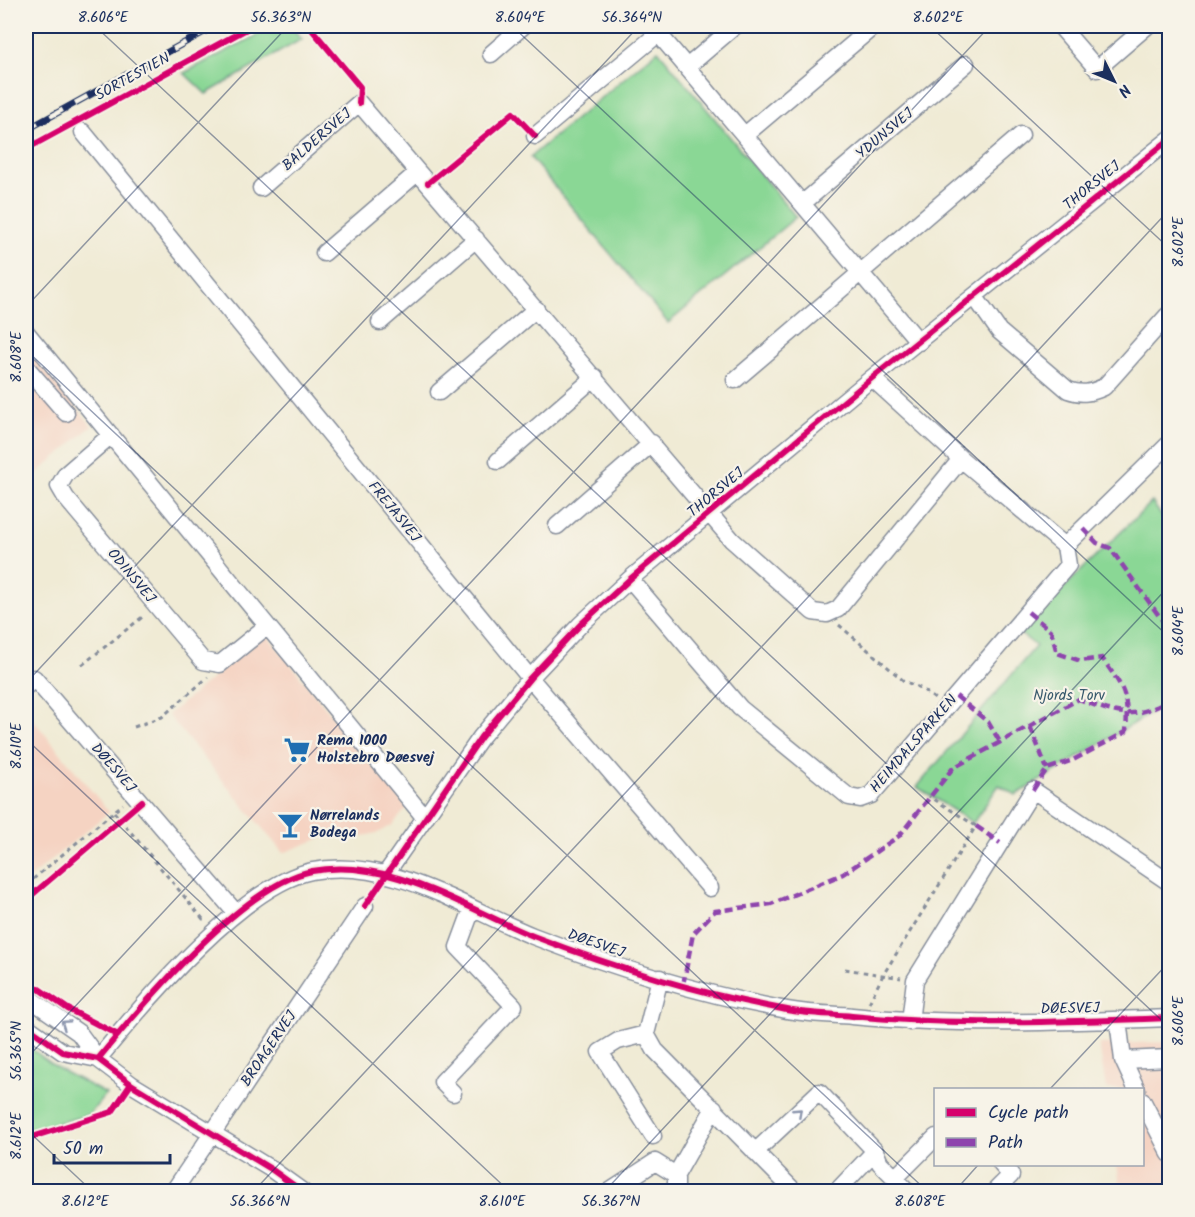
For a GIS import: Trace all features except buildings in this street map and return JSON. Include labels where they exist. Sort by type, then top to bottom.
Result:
[{"type":"street","points":[[491,54],[523,26]]},
{"type":"street","points":[[687,67],[735,26]]},
{"type":"street","points":[[745,135],[874,26]]},
{"type":"street","points":[[1060,26],[1097,69],[1147,26]]},
{"type":"street","points":[[535,136],[655,29],[919,342]]},
{"type":"street","name":"YDUNSVEJ","points":[[803,203],[966,64]]},
{"type":"street","name":"BALDERSVEJ","points":[[261,188],[359,103],[711,514]]},
{"type":"street","name":"FREJASVEJ","points":[[83,132],[530,678],[710,888]]},
{"type":"street","points":[[735,380],[1021,135]]},
{"type":"street","name":"THORSVEJ","points":[[387,872],[482,738],[530,678],[579,625],[630,579],[872,378],[1168,143]]},
{"type":"street","points":[[324,253],[418,172]]},
{"type":"street","points":[[380,322],[476,239]]},
{"type":"street","points":[[975,297],[999,331],[1068,390],[1078,393],[1091,393],[1104,387],[1167,316],[1170,318]]},
{"type":"street","points":[[439,392],[536,309]]},
{"type":"street","points":[[26,332],[425,818]]},
{"type":"street","points":[[26,366],[66,413]]},
{"type":"street","points":[[38,382],[55,368]]},
{"type":"street","points":[[498,461],[595,377]]},
{"type":"street","points":[[872,378],[961,459],[1065,546],[1170,443]]},
{"type":"street","name":"ODINSVEJ","points":[[111,435],[66,474],[58,486],[203,661],[211,664]]},
{"type":"street","points":[[556,526],[652,443]]},
{"type":"street","points":[[711,514],[732,540],[813,612],[826,614],[838,609],[961,459]]},
{"type":"street","name":"HEIMDALSPARKEN","points":[[630,579],[740,708],[849,797],[860,799],[871,795],[1068,565],[1065,546]]},
{"type":"street","points":[[211,664],[220,664],[267,626]]},
{"type":"street","name":"DØESVEJ","points":[[30,682],[139,797],[231,907]]},
{"type":"street","points":[[910,1022],[915,980],[1033,790],[1170,883]]},
{"type":"street","name":"DØESVEJ","points":[[98,1059],[231,907],[297,874],[350,867],[387,872],[535,936],[660,978],[783,1010],[910,1022],[1170,1018]]},
{"type":"street","name":"BROAGERVEJ","points":[[173,1191],[365,906]]},
{"type":"street","points":[[453,1093],[442,1082],[514,1006],[458,947],[472,909]]},
{"type":"street","points":[[660,978],[648,1018],[646,1034],[655,1050],[795,1191]]},
{"type":"street","points":[[26,996],[79,1033],[98,1059],[131,1084],[303,1191]]},
{"type":"street","points":[[1118,1020],[1123,1060],[1137,1088]]},
{"type":"street","points":[[26,1026],[63,1052],[98,1059]]},
{"type":"street","points":[[646,1034],[618,1041],[600,1052],[653,1136]]},
{"type":"street","points":[[1123,1060],[1170,1058]]},
{"type":"street","points":[[755,1152],[819,1092],[875,1150],[880,1163],[908,1191]]},
{"type":"street","points":[[1144,1102],[1170,1154]]},
{"type":"street","points":[[609,1191],[655,1162],[676,1183],[714,1108]]},
{"type":"street","points":[[895,1178],[934,1139]]},
{"type":"street","points":[[836,1191],[875,1150]]},
{"type":"street","points":[[994,1191],[1011,1175],[1003,1166]]},
{"type":"path","points":[[82,665],[156,606]]},
{"type":"path","points":[[826,614],[904,681],[922,689],[946,708]]},
{"type":"path","points":[[134,727],[162,717],[210,676],[211,664]]},
{"type":"path","points":[[866,1017],[871,997],[883,975],[976,826],[929,796]]},
{"type":"path","points":[[26,885],[114,812],[139,797]]},
{"type":"path","points":[[112,827],[139,797]]},
{"type":"path","points":[[114,812],[203,919],[231,907]]},
{"type":"path","points":[[846,969],[915,980]]},
{"type":"shaded area","points":[[26,347],[92,426],[26,483]]},
{"type":"shaded area","points":[[266,634],[407,808],[392,825],[380,832],[356,838],[339,835],[321,838],[283,853],[168,715]]},
{"type":"shaded area","points":[[26,711],[109,812],[26,881]]},
{"type":"shaded area","points":[[1169,1042],[1169,1191],[1121,1191],[1117,1166],[1144,1166],[1144,1088],[1106,1088],[1099,1044]]},
{"type":"green space","points":[[275,26],[290,26],[302,39],[206,94],[184,73]]},
{"type":"green space","points":[[658,50],[796,217],[668,323],[530,157]]},
{"type":"green space","name":"Njords Torv","points":[[1152,502],[1169,527],[1169,702],[1016,795],[999,785],[973,823],[917,787],[1036,646],[1018,632]]},
{"type":"green space","points":[[26,1045],[59,1069],[106,1094],[89,1115],[30,1130],[26,1128]]},
{"type":"railway","points":[[26,130],[215,26]]},
{"type":"marked path","points":[[1083,528],[1097,543],[1110,548],[1170,631]]},
{"type":"marked path","points":[[1028,612],[1051,631],[1057,653],[1081,661],[1102,658],[1120,684],[1126,708],[1126,732],[1073,760],[1047,769],[1033,790]]},
{"type":"marked path","points":[[956,696],[988,722],[1000,742]]},
{"type":"marked path","points":[[683,985],[693,934],[715,911],[771,904],[843,874],[899,836],[953,768],[1079,699],[1124,713],[1146,711],[1170,700]]},
{"type":"marked path","points":[[1030,726],[1047,769]]},
{"type":"marked path","points":[[976,826],[1000,843]]},
{"type":"cycle path","name":"SORTESTIEN","points":[[26,149],[252,26]]},
{"type":"cycle path","points":[[309,26],[360,87],[359,103]]},
{"type":"cycle path","points":[[428,183],[513,113],[535,136]]},
{"type":"cycle path","points":[[365,906],[481,737],[530,678],[580,625],[630,579],[872,378],[1170,139]]},
{"type":"cycle path","points":[[26,900],[142,801]]},
{"type":"cycle path","points":[[98,1059],[167,979],[226,922],[256,898],[285,881],[312,871],[341,868],[369,871],[426,887],[533,936],[624,968],[688,987],[790,1011],[891,1019],[971,1022],[1170,1018]]},
{"type":"cycle path","points":[[26,980],[68,1009],[118,1035]]},
{"type":"cycle path","points":[[26,1026],[63,1052],[98,1059],[131,1084],[271,1169],[303,1192]]},
{"type":"cycle path","points":[[26,1136],[29,1138],[112,1112],[131,1084]]},
{"type":"place","name":"Rema 1000 Holstebro Døesvej","points":[[297,750]]},
{"type":"place","name":"Nørrelands Bodega","points":[[290,825]]}]
